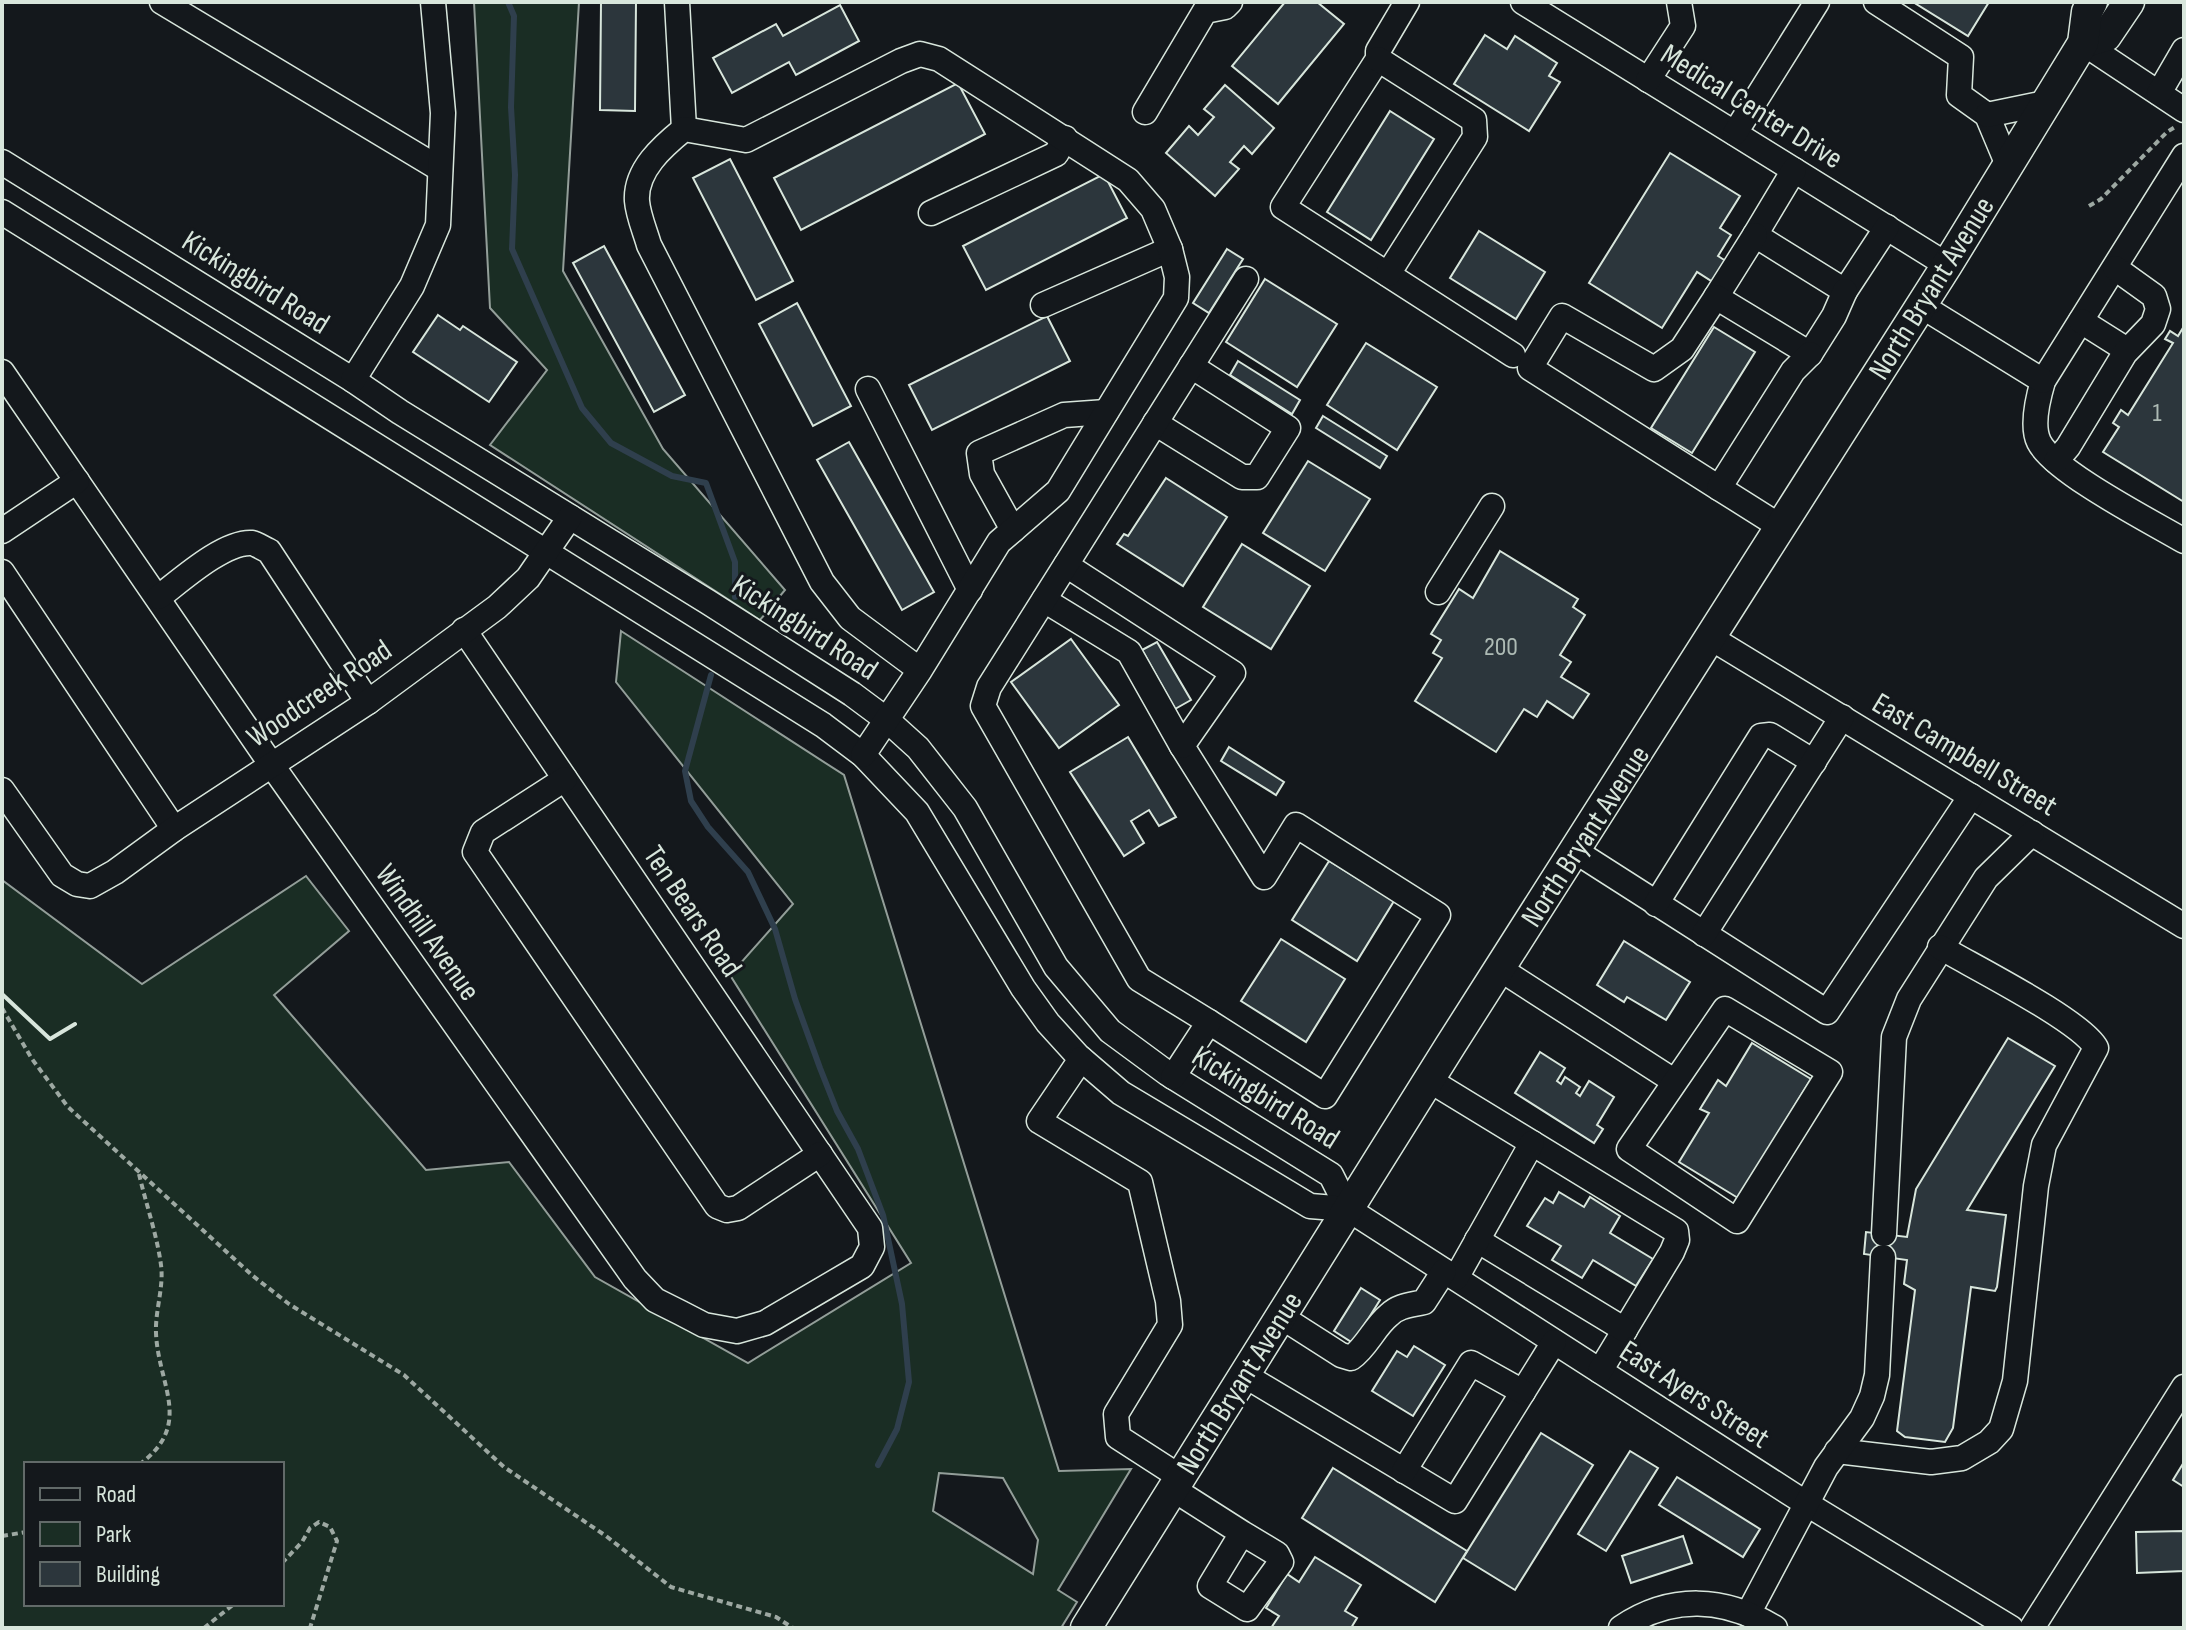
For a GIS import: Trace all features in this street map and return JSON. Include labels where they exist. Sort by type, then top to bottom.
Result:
[{"type":"main road","points":[[2084,5],[2083,43],[2106,36],[2129,2]]},
{"type":"main road","name":"North Bryant Avenue","points":[[1086,1628],[1429,1080],[1947,265],[2083,43]]},
{"type":"street","points":[[162,2],[440,169]]},
{"type":"street","points":[[353,380],[412,286],[438,225],[443,113],[433,2]]},
{"type":"street","points":[[677,2],[684,129]]},
{"type":"street","points":[[1407,2],[1378,51],[1378,59],[1283,207],[1513,355]]},
{"type":"street","name":"Medical Center Drive","points":[[1523,2],[1947,265]]},
{"type":"street","points":[[1648,80],[1683,26],[1679,2]]},
{"type":"street","points":[[1735,133],[1817,2]]},
{"type":"street","points":[[1876,2],[1961,57],[1959,95],[1987,115],[2008,165]]},
{"type":"street","points":[[1145,112],[1205,11],[1215,5]]},
{"type":"street","points":[[2083,43],[2184,112]]},
{"type":"street","points":[[2159,93],[2184,50]]},
{"type":"street","points":[[863,755],[920,670],[999,542],[1058,491],[1176,298],[1177,277],[1170,249],[1153,209],[1128,180],[939,59],[920,54],[746,140],[684,129],[659,149],[643,175],[637,199],[649,245],[822,582],[850,618],[920,670]]},
{"type":"street","points":[[1378,59],[1474,120],[1476,126],[1475,137],[1388,274]]},
{"type":"street","points":[[1987,115],[2045,103]]},
{"type":"street","points":[[931,213],[1056,154],[1065,138]]},
{"type":"street","points":[[2184,156],[2043,381],[2037,403],[2038,440],[2056,461],[2184,541]]},
{"type":"street","points":[[2,205],[10,167]]},
{"type":"street","name":"Kickingbird Road","points":[[10,167],[852,694],[887,720],[918,748],[965,808],[1056,967],[1110,1031],[1136,1053],[1331,1175],[1348,1209]]},
{"type":"street","points":[[1781,527],[1530,368],[1562,316],[1654,369],[1682,349],[1794,170]]},
{"type":"street","points":[[2,212],[810,717],[863,755],[917,812],[1023,988],[1048,1023],[1081,1059],[1121,1093],[1310,1206],[1348,1209]]},
{"type":"street","points":[[1719,488],[1793,371],[1810,354],[1834,316],[1845,291],[1887,227]]},
{"type":"street","points":[[1755,235],[1845,291]]},
{"type":"street","points":[[1043,305],[1170,249]]},
{"type":"street","points":[[2056,461],[2068,447],[2127,350],[2153,324],[2158,309],[2154,296],[2115,268]]},
{"type":"street","points":[[1044,600],[1129,652],[1182,746],[1264,877],[1296,825],[1438,915],[1325,1096],[1139,979],[983,706],[989,687],[1246,279]]},
{"type":"street","points":[[1716,297],[1810,354]]},
{"type":"street","points":[[1920,305],[2043,381]]},
{"type":"street","points":[[2081,321],[2127,350]]},
{"type":"street","points":[[252,367],[272,331]]},
{"type":"street","points":[[1155,423],[1242,477],[1257,477],[1288,428],[1191,366]]},
{"type":"street","name":"Windhill Avenue","points":[[5,382],[159,597],[271,764],[635,1279],[655,1300],[704,1325],[737,1331],[765,1323],[862,1266],[872,1247],[870,1228]]},
{"type":"street","points":[[868,389],[970,590]]},
{"type":"street","points":[[380,447],[400,412]]},
{"type":"street","points":[[1013,530],[982,474],[979,453],[1064,415],[1106,412]]},
{"type":"street","points":[[2,531],[77,481]]},
{"type":"street","points":[[1438,592],[1492,506]]},
{"type":"street","name":"Woodcreek Road","points":[[2,790],[62,875],[77,884],[90,886],[368,702],[497,607],[528,578],[570,517]]},
{"type":"street","points":[[159,597],[209,558],[232,548],[252,543],[269,551],[368,702]]},
{"type":"street","points":[[1066,565],[1233,673],[1182,746]]},
{"type":"street","points":[[2,572],[174,829]]},
{"type":"street","name":"Ten Bears Road","points":[[464,630],[870,1228]]},
{"type":"street","name":"East Campbell Street","points":[[1711,638],[2184,926]]},
{"type":"street","points":[[1704,934],[1842,717]]},
{"type":"street","points":[[1656,904],[1761,736],[1770,735],[1814,762]]},
{"type":"street","points":[[565,779],[483,832],[475,852],[717,1206],[727,1210],[738,1208],[820,1154]]},
{"type":"street","points":[[1575,851],[1827,1012],[1971,796]]},
{"type":"street","points":[[1748,1614],[1837,1451],[1862,1418],[1872,1396],[1877,1375],[1894,1037],[1909,999],[1986,878],[2032,833]]},
{"type":"street","points":[[1837,1451],[1931,1462],[1962,1458],[1989,1442],[2001,1429],[2015,1381],[2036,1186],[2044,1145],[2096,1048],[2084,1032],[1940,947]]},
{"type":"street","points":[[1500,969],[1674,1081]]},
{"type":"street","points":[[1725,1009],[1830,1072],[1737,1221],[1629,1149],[1674,1081],[1725,1009]]},
{"type":"street","points":[[1173,1077],[1209,1022]]},
{"type":"street","points":[[1081,1059],[1039,1121],[1140,1182],[1168,1301],[1170,1325],[1116,1414],[1118,1437],[1242,1533]]},
{"type":"street","points":[[1429,1080],[1676,1231],[1677,1240],[1600,1371]]},
{"type":"street","points":[[1280,1316],[1341,1355],[1351,1358],[1389,1314],[1405,1305],[1424,1302],[1450,1274],[1477,1240],[1532,1143]]},
{"type":"street","name":"East Ayers Street","points":[[1348,1209],[1807,1504],[2011,1628]]},
{"type":"street","points":[[1477,1240],[1625,1330]]},
{"type":"street","points":[[1244,1375],[1455,1501],[1554,1342]]},
{"type":"street","points":[[1404,1471],[1471,1363],[1523,1392]]},
{"type":"street","points":[[2032,1628],[2184,1387]]},
{"type":"street","points":[[1621,1628],[1675,1604],[1715,1603],[1748,1614],[1775,1628]]},
{"type":"path","points":[[2089,206],[2101,199],[2184,112]]},
{"type":"path","points":[[2,1008],[32,1059],[68,1107],[265,1286],[404,1375],[504,1467],[606,1536],[671,1587],[776,1617],[793,1628]]},
{"type":"path","points":[[139,1174],[161,1266],[156,1332],[172,1411],[166,1435],[152,1455],[143,1462]]},
{"type":"path","points":[[284,1561],[302,1542],[310,1528],[319,1522],[330,1527],[337,1541],[310,1628]]},
{"type":"path","points":[[2,1536],[24,1532]]},
{"type":"path","points":[[204,1628],[232,1606]]},
{"type":"green space","points":[[474,2],[579,2],[563,271],[663,449],[785,590],[760,620],[490,445],[547,370],[490,308]]},
{"type":"green space","points":[[621,631],[844,775],[1059,1471],[1131,1469],[1058,1590],[1077,1602],[1061,1628],[2,1628],[2,880],[142,984],[306,876],[349,931],[274,995],[426,1170],[509,1162],[595,1277],[748,1363],[911,1263],[730,975],[793,904],[616,682]],"holes":[[[939,1473],[1003,1478],[1038,1540],[1033,1574],[933,1511]]]},
{"type":"building","points":[[601,2],[636,2],[635,111],[600,110]]},
{"type":"building","points":[[1285,2],[1317,2],[1344,24],[1278,104],[1232,66]]},
{"type":"building","points":[[1913,2],[1989,2],[1968,36]]},
{"type":"building","points":[[840,5],[859,41],[796,75],[789,62],[732,93],[713,58],[776,24],[783,36]]},
{"type":"building","points":[[1485,35],[1507,49],[1515,36],[1557,63],[1549,76],[1560,82],[1529,131],[1454,84]]},
{"type":"building","points":[[958,83],[985,134],[801,230],[774,178]]},
{"type":"building","points":[[1225,85],[1274,128],[1252,154],[1244,146],[1230,162],[1239,169],[1215,196],[1166,153],[1189,126],[1198,135],[1214,117],[1204,109]]},
{"type":"building","points":[[1390,111],[1434,139],[1371,240],[1327,212]]},
{"type":"building","points":[[1670,153],[1740,196],[1720,228],[1731,235],[1718,256],[1729,263],[1716,284],[1697,272],[1662,328],[1589,283]]},
{"type":"building","points":[[730,159],[793,281],[756,300],[693,178]]},
{"type":"building","points":[[1104,174],[1127,218],[986,290],[963,246]]},
{"type":"building","points":[[1479,231],[1545,272],[1516,319],[1450,278]]},
{"type":"building","points":[[604,246],[685,395],[654,412],[573,263]]},
{"type":"building","points":[[1227,249],[1243,259],[1209,313],[1193,303]]},
{"type":"building","points":[[1265,279],[1337,324],[1297,387],[1226,342]]},
{"type":"building","points":[[797,303],[851,406],[813,426],[759,324]]},
{"type":"building","points":[[438,315],[460,330],[463,326],[517,362],[489,402],[413,352]]},
{"type":"building","points":[[1047,316],[1070,361],[932,430],[909,385]]},
{"type":"building","points":[[2184,326],[2184,502],[2103,452],[2119,427],[2113,423],[2121,410],[2128,415],[2173,343],[2165,339],[2170,331],[2178,336]]},
{"type":"building","points":[[1714,327],[1755,352],[1692,453],[1651,428]]},
{"type":"building","points":[[1366,343],[1437,387],[1397,450],[1327,405]]},
{"type":"building","points":[[1238,361],[1300,400],[1292,414],[1230,375]]},
{"type":"building","points":[[1323,416],[1387,456],[1380,468],[1316,428]]},
{"type":"building","points":[[849,442],[934,592],[902,610],[817,460]]},
{"type":"building","points":[[1308,461],[1370,499],[1325,571],[1263,533]]},
{"type":"building","points":[[1166,478],[1227,517],[1183,586],[1117,544],[1124,534],[1128,536]]},
{"type":"building","points":[[1242,544],[1310,586],[1271,649],[1203,607]]},
{"type":"building","points":[[1500,551],[1578,599],[1573,607],[1585,615],[1560,655],[1571,662],[1561,677],[1589,694],[1573,718],[1547,701],[1537,717],[1524,709],[1496,752],[1415,701],[1442,658],[1433,653],[1441,640],[1431,634],[1459,589],[1473,598]]},
{"type":"building","points":[[1071,639],[1119,705],[1059,748],[1011,682]]},
{"type":"building","points":[[1157,642],[1191,700],[1175,709],[1142,650]]},
{"type":"building","points":[[1128,737],[1176,817],[1159,826],[1149,810],[1131,821],[1144,843],[1124,856],[1070,772]]},
{"type":"building","points":[[1229,747],[1284,782],[1276,795],[1221,761]]},
{"type":"building","points":[[1329,861],[1394,901],[1357,961],[1292,920]]},
{"type":"building","points":[[1281,939],[1345,979],[1306,1042],[1241,1001]]},
{"type":"building","points":[[1624,941],[1690,982],[1666,1020],[1627,997],[1624,1002],[1597,985]]},
{"type":"building","points":[[2008,1038],[2055,1066],[1967,1210],[2006,1215],[1997,1287],[1995,1291],[1971,1287],[1953,1428],[1945,1442],[1905,1437],[1897,1431],[1915,1290],[1904,1284],[1907,1260],[1864,1254],[1866,1232],[1907,1237],[1916,1189]]},
{"type":"building","points":[[1752,1043],[1811,1079],[1738,1198],[1679,1162],[1709,1113],[1700,1109],[1718,1080],[1726,1086]]},
{"type":"building","points":[[1540,1052],[1565,1068],[1557,1081],[1561,1084],[1565,1077],[1580,1087],[1576,1093],[1580,1096],[1589,1081],[1614,1097],[1597,1125],[1603,1129],[1594,1143],[1515,1093]]},
{"type":"building","points":[[1559,1192],[1584,1207],[1590,1197],[1620,1216],[1610,1233],[1653,1259],[1636,1286],[1593,1260],[1582,1278],[1552,1260],[1561,1246],[1527,1226],[1545,1198],[1553,1203]]},
{"type":"building","points":[[1361,1288],[1380,1300],[1353,1343],[1334,1331]]},
{"type":"building","points":[[1414,1346],[1445,1365],[1413,1416],[1372,1391],[1397,1351],[1407,1357]]},
{"type":"building","points":[[1541,1433],[1593,1465],[1515,1590],[1463,1558]]},
{"type":"building","points":[[1630,1451],[1658,1468],[1606,1551],[1578,1534]]},
{"type":"building","points":[[2184,1462],[2184,1487],[2173,1480]]},
{"type":"building","points":[[1333,1468],[1467,1551],[1435,1602],[1302,1518]]},
{"type":"building","points":[[1677,1477],[1760,1529],[1743,1557],[1659,1505]]},
{"type":"building","points":[[2184,1531],[2184,1571],[2137,1573],[2136,1532]]},
{"type":"building","points":[[1683,1536],[1692,1563],[1631,1583],[1622,1556]]},
{"type":"building","points":[[1315,1557],[1361,1585],[1345,1611],[1357,1618],[1351,1628],[1271,1628],[1279,1616],[1266,1608],[1287,1574],[1299,1582]]},
{"type":"waterway","points":[[508,2],[514,16],[512,249],[582,408],[611,443],[672,476],[706,483],[735,562],[735,597]]},
{"type":"waterway","points":[[711,675],[685,771],[691,801],[708,827],[748,872],[775,929],[795,999],[820,1068],[837,1111],[858,1149],[883,1215],[902,1304],[909,1382],[897,1429],[878,1465]]},
{"type":"wall","points":[[2,994],[50,1039],[75,1024]]}]
